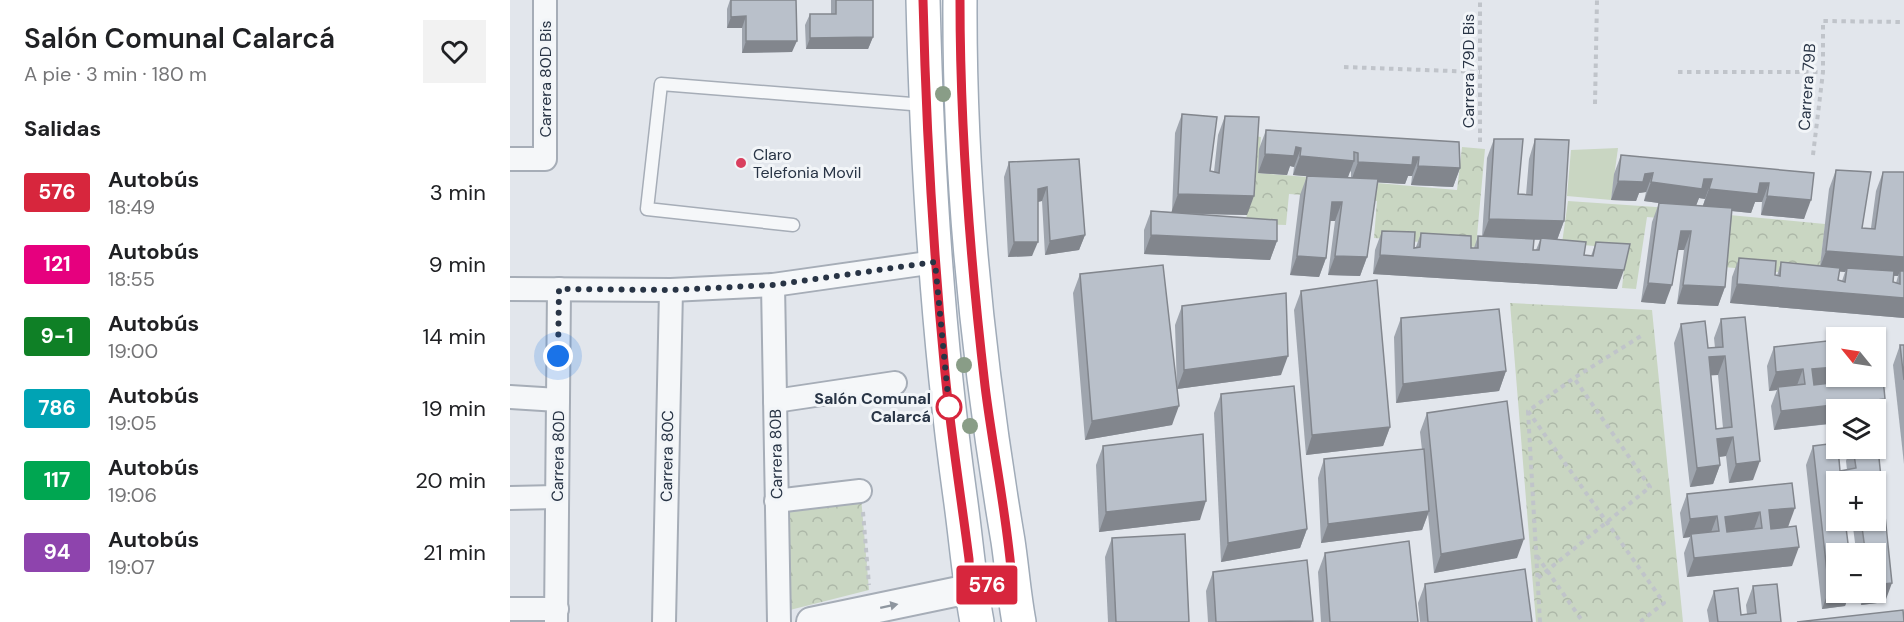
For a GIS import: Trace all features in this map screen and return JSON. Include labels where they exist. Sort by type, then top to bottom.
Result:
[{"type":"main road","points":[[923,0],[926,105],[935,262],[945,376],[968,550],[970,589],[977,622]]},
{"type":"main road","points":[[960,0],[964,139],[976,306],[996,471],[1019,622]]},
{"type":"street","name":"Carrera 80D Bis","points":[[510,159],[544,159],[545,0]]},
{"type":"street","points":[[510,289],[671,290],[773,285],[935,262]]},
{"type":"street","name":"Carrera 80B","points":[[773,285],[779,622]]},
{"type":"street","name":"Carrera 80D","points":[[556,616],[559,289]]},
{"type":"street","name":"Carrera 80C","points":[[664,622],[671,290]]},
{"type":"street","points":[[775,401],[896,383]]},
{"type":"street","points":[[510,397],[558,400]]},
{"type":"street","points":[[776,501],[860,490]]},
{"type":"street","points":[[510,498],[557,497]]},
{"type":"street","points":[[811,622],[1012,580]]},
{"type":"street","points":[[510,609],[556,616]]},
{"type":"lane","points":[[793,225],[647,209],[662,84],[926,105]]},
{"type":"path","name":"Carrera 79D Bis","points":[[1480,0],[1480,142]]},
{"type":"path","points":[[1595,104],[1598,0]]},
{"type":"path","name":"Carrera 79B","points":[[1813,155],[1823,72],[1823,21],[1904,22]]},
{"type":"path","points":[[1344,67],[1480,72]]},
{"type":"path","points":[[1678,72],[1823,72]]},
{"type":"path","points":[[1528,411],[1574,378],[1641,336]]},
{"type":"path","points":[[1538,578],[1650,487],[1574,378]]},
{"type":"path","points":[[1528,411],[1664,603],[1640,622]]},
{"type":"path","points":[[1528,411],[1540,622]]},
{"type":"path","points":[[860,490],[872,610]]},
{"type":"path","points":[[1536,556],[1583,622]]},
{"type":"green space","points":[[1253,136],[1261,137],[1258,173],[1332,179],[1332,197],[1289,194],[1286,225],[1246,224]]},
{"type":"green space","points":[[1462,147],[1485,149],[1476,247],[1374,238],[1377,201],[1341,198],[1342,180],[1457,190]]},
{"type":"green space","points":[[1618,148],[1611,200],[1567,196],[1571,150]]},
{"type":"green space","points":[[1568,201],[1685,209],[1684,220],[1647,217],[1636,289],[1622,288],[1626,249],[1562,243]]},
{"type":"green space","points":[[1697,212],[1825,224],[1819,276],[1724,267]]},
{"type":"green space","points":[[1510,303],[1652,310],[1683,622],[1536,622]]},
{"type":"green space","points":[[861,497],[869,590],[786,611],[784,506]]},
{"type":"building","points":[[731,0],[796,0],[797,41],[746,41],[746,16],[731,17]]},
{"type":"building","points":[[836,0],[873,0],[873,37],[810,38],[810,14],[836,14]]},
{"type":"building","points":[[1182,114],[1217,117],[1210,171],[1219,173],[1225,116],[1259,117],[1254,196],[1178,194]]},
{"type":"building","points":[[1266,130],[1459,142],[1460,168],[1418,166],[1419,157],[1413,157],[1412,165],[1358,162],[1358,153],[1354,152],[1354,161],[1300,156],[1301,148],[1296,147],[1294,156],[1265,154]]},
{"type":"building","points":[[1494,139],[1523,139],[1518,194],[1532,195],[1535,139],[1569,140],[1564,221],[1489,219]]},
{"type":"building","points":[[1621,155],[1814,173],[1811,200],[1767,196],[1769,183],[1760,183],[1758,194],[1709,189],[1712,179],[1704,179],[1702,189],[1651,182],[1653,173],[1645,174],[1643,182],[1618,181]]},
{"type":"building","points":[[1079,159],[1085,235],[1050,241],[1047,187],[1038,189],[1038,242],[1014,242],[1009,162]]},
{"type":"building","points":[[1836,170],[1871,172],[1862,228],[1875,229],[1883,172],[1904,172],[1904,257],[1826,251]]},
{"type":"building","points":[[1307,176],[1378,179],[1367,257],[1335,256],[1342,202],[1332,202],[1326,258],[1297,256]]},
{"type":"building","points":[[1659,203],[1732,208],[1725,287],[1683,285],[1691,231],[1681,231],[1672,285],[1648,283]]},
{"type":"building","points":[[1151,211],[1277,220],[1277,241],[1151,235]]},
{"type":"building","points":[[1382,231],[1415,232],[1414,248],[1420,247],[1421,233],[1471,236],[1471,248],[1478,248],[1478,236],[1534,239],[1533,250],[1539,250],[1541,238],[1586,242],[1584,255],[1593,256],[1596,242],[1630,244],[1624,270],[1380,255]]},
{"type":"building","points":[[1739,258],[1776,261],[1775,275],[1780,276],[1781,262],[1840,268],[1838,280],[1845,282],[1847,268],[1894,271],[1893,282],[1900,284],[1900,271],[1904,271],[1904,298],[1737,284]]},
{"type":"building","points":[[1163,265],[1179,406],[1092,421],[1080,274]]},
{"type":"building","points":[[1377,280],[1390,427],[1312,435],[1301,291]]},
{"type":"building","points":[[1286,293],[1288,356],[1184,370],[1182,306]]},
{"type":"building","points":[[1499,309],[1506,371],[1403,384],[1401,318]]},
{"type":"building","points":[[1745,317],[1760,461],[1736,464],[1733,437],[1717,439],[1720,465],[1697,468],[1681,324],[1705,321],[1708,348],[1723,347],[1721,319]],"holes":[[[1725,356],[1732,427],[1716,429],[1709,357]]]},
{"type":"building","points":[[1826,341],[1826,368],[1812,369],[1814,385],[1884,387],[1885,399],[1826,399],[1826,406],[1781,411],[1778,387],[1805,384],[1803,369],[1776,372],[1774,347]]},
{"type":"building","points":[[1900,345],[1904,345],[1904,380]]},
{"type":"building","points":[[1294,386],[1307,529],[1228,543],[1221,394]]},
{"type":"building","points":[[1507,401],[1524,539],[1441,554],[1427,413]]},
{"type":"building","points":[[1203,434],[1206,501],[1106,512],[1103,446]]},
{"type":"building","points":[[1826,444],[1826,459],[1839,459],[1840,471],[1826,471],[1826,531],[1846,531],[1848,543],[1826,543],[1826,563],[1813,446]]},
{"type":"building","points":[[1424,449],[1429,511],[1328,524],[1324,459]]},
{"type":"building","points":[[1855,459],[1879,459],[1880,471],[1840,471],[1856,468]]},
{"type":"building","points":[[1792,483],[1795,508],[1769,510],[1771,529],[1796,526],[1799,547],[1694,558],[1691,534],[1719,531],[1717,516],[1690,519],[1687,494]],"holes":[[[1760,512],[1762,528],[1727,532],[1725,517]]]},
{"type":"building","points":[[1886,525],[1892,583],[1886,584],[1886,543],[1864,543],[1863,531],[1886,531]]},
{"type":"building","points":[[1185,534],[1189,622],[1116,622],[1112,538]]},
{"type":"building","points":[[1409,541],[1418,622],[1330,622],[1325,553]]},
{"type":"building","points":[[1307,560],[1313,621],[1216,622],[1213,572]]},
{"type":"building","points":[[1525,569],[1532,622],[1428,622],[1425,584]]},
{"type":"building","points":[[1777,584],[1781,622],[1718,622],[1714,591],[1738,588],[1741,615],[1756,613],[1753,586]]},
{"type":"building","points":[[1903,610],[1904,622],[1797,622]]},
{"type":"bus line","name":"576","points":[[923,0],[926,105],[935,262],[945,376],[969,559],[970,589],[1012,580],[976,306],[964,139],[960,0]]},
{"type":"place","name":"Claro Telefonia Movil","points":[[741,163]]},
{"type":"place","name":"Salón Comunal Calarcá","points":[[949,407]]},
{"type":"route","points":[[558,356],[559,289],[671,290],[773,285],[935,262],[949,407]]}]
